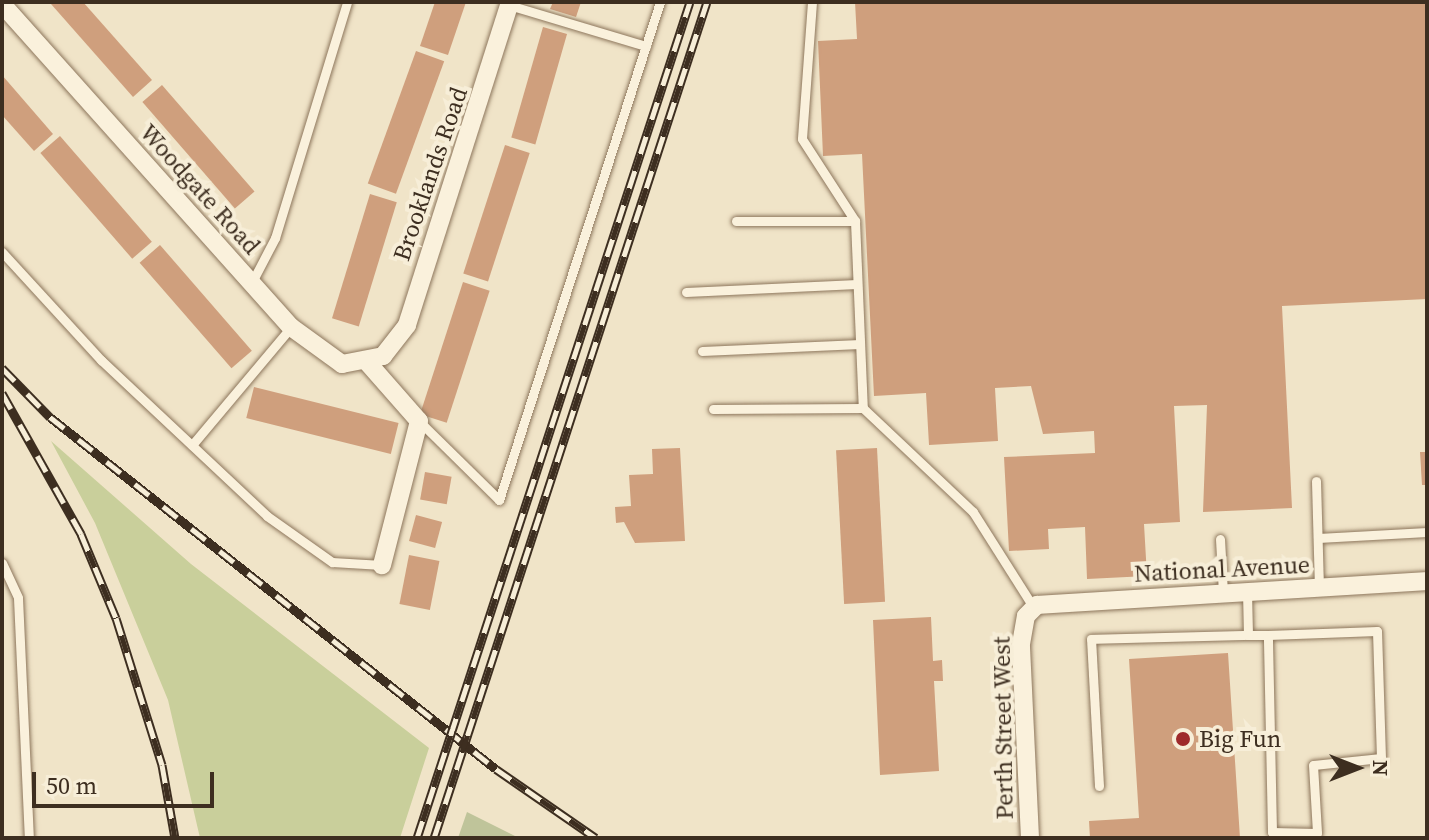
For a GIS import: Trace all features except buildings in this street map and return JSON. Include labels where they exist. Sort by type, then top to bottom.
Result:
[{"type":"street","name":"Brooklands Road","points":[[375,360],[407,325],[510,3]]},
{"type":"street","name":"Woodgate Road","points":[[2,4],[291,327],[318,353],[375,360]]},
{"type":"street","points":[[375,360],[419,421],[382,565]]},
{"type":"street","name":"National Avenue","points":[[1030,612],[1247,591],[1427,581]]},
{"type":"street","name":"Perth Street West","points":[[1030,612],[1030,838]]},
{"type":"lane","points":[[419,421],[499,500],[660,2]]},
{"type":"lane","points":[[812,2],[802,139],[855,221],[863,408]]},
{"type":"lane","points":[[252,282],[275,238],[345,3]]},
{"type":"lane","points":[[510,3],[646,46]]},
{"type":"lane","points":[[736,221],[855,221]]},
{"type":"lane","points":[[2,252],[192,445],[267,516],[332,562],[382,565]]},
{"type":"lane","points":[[686,292],[857,284]]},
{"type":"lane","points":[[192,445],[291,327]]},
{"type":"lane","points":[[702,351],[860,344]]},
{"type":"lane","points":[[713,409],[863,408],[973,512],[1030,612]]},
{"type":"lane","points":[[1316,481],[1319,587]]},
{"type":"lane","points":[[1318,538],[1427,532]]},
{"type":"lane","points":[[1220,539],[1223,593]]},
{"type":"lane","points":[[2,563],[18,598],[29,838]]},
{"type":"lane","points":[[1247,591],[1248,635]]},
{"type":"lane","points":[[1099,786],[1091,639],[1377,631],[1381,758],[1313,765],[1317,833],[1272,832],[1268,635]]},
{"type":"green space","points":[[51,441],[191,564],[429,748],[400,838],[200,838],[168,700],[95,523]]},
{"type":"green space","points":[[467,812],[519,838],[458,838]]},
{"type":"railway","points":[[417,838],[690,2]]},
{"type":"railway","points":[[434,838],[707,2]]},
{"type":"railway","points":[[2,368],[50,417],[496,769],[596,838]]},
{"type":"railway","points":[[2,393],[81,534],[116,618],[162,765],[175,838]]},
{"type":"place","name":"Big Fun","points":[[1183,739]]}]
